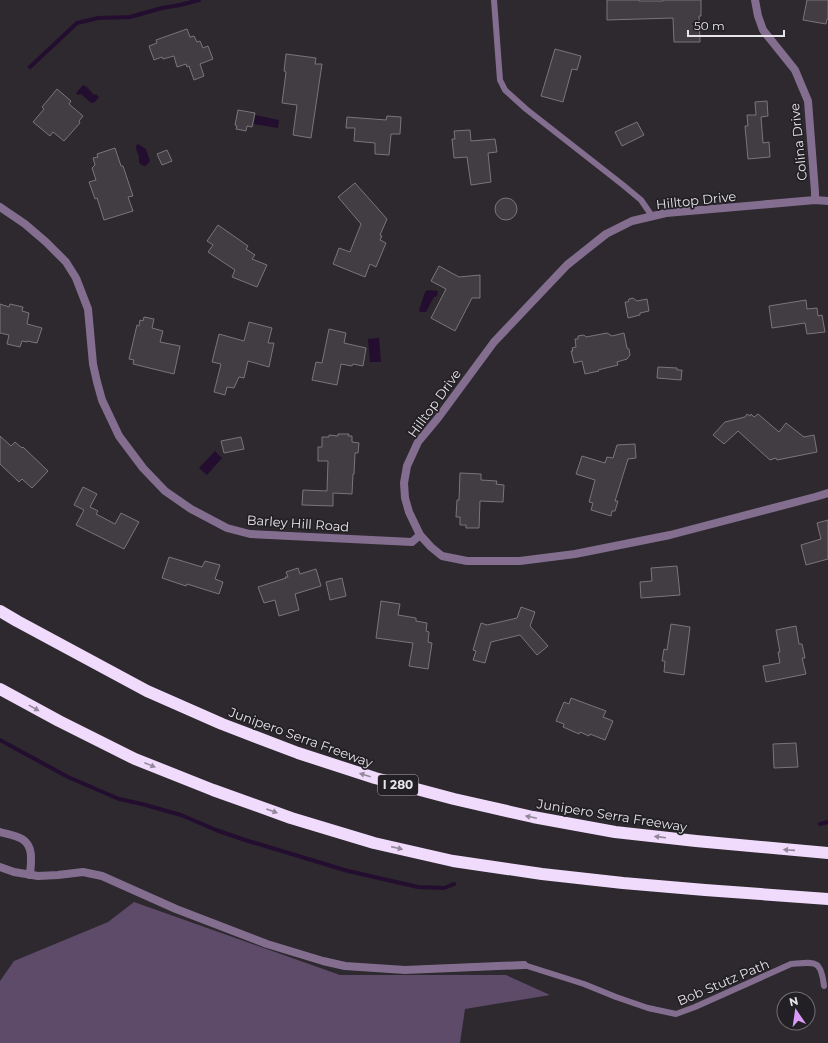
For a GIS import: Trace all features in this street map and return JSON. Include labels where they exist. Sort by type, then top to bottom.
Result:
[{"type":"highway","name":"Junipero Serra Freeway","points":[[0,611],[17,622],[148,691],[222,724],[298,753],[375,778],[454,799],[533,817],[615,832],[828,853]]},
{"type":"highway","points":[[0,689],[59,721],[135,759],[212,790],[291,818],[374,843],[453,861],[542,874],[631,884],[828,899]]},
{"type":"highway","points":[[779,896],[828,906]]},
{"type":"street","name":"Colina Drive","points":[[755,0],[758,16],[763,30],[795,70],[808,101],[815,200]]},
{"type":"street","name":"Hilltop Drive","points":[[828,201],[815,200],[666,213],[632,220],[606,234],[568,265],[494,342],[438,418],[418,442],[407,466],[404,483],[405,498],[409,512],[420,535],[442,556],[467,561],[520,561],[575,554],[670,535],[828,493]]},
{"type":"street","name":"Barley Hill Road","points":[[0,207],[25,224],[46,242],[66,262],[76,278],[88,309],[93,364],[100,394],[107,412],[119,436],[143,468],[165,491],[191,509],[227,528],[250,534],[412,542],[420,535]]},
{"type":"street","points":[[0,832],[21,838],[27,843],[31,852],[30,875]]},
{"type":"street","points":[[0,867],[14,872],[38,876],[83,872],[102,876],[176,909],[267,944],[345,966],[405,970],[524,965]]},
{"type":"lane","points":[[494,0],[500,79],[505,90],[526,109],[641,200],[652,216]]},
{"type":"lane","name":"Bob Stutz Path","points":[[524,965],[547,971],[648,1008],[676,1014],[791,964],[808,962],[815,963],[819,966],[824,986]]},
{"type":"shaded area","points":[[83,85],[87,87],[94,95],[96,94],[99,97],[95,102],[91,103],[81,94],[78,95],[76,93]]},
{"type":"shaded area","points":[[255,115],[279,120],[278,128],[254,124]]},
{"type":"shaded area","points":[[138,144],[146,149],[150,161],[146,166],[141,165],[139,162],[136,146]]},
{"type":"shaded area","points":[[428,290],[438,291],[437,296],[434,297],[426,312],[420,312],[419,310],[425,292]]},
{"type":"shaded area","points":[[379,338],[381,362],[370,362],[368,339]]},
{"type":"shaded area","points":[[215,451],[222,458],[207,475],[199,468]]},
{"type":"shaded area","points":[[134,902],[340,975],[506,975],[550,995],[465,1009],[460,1043],[0,1043],[0,981],[14,961],[108,922]]},
{"type":"building","points":[[607,0],[701,0],[701,16],[699,16],[700,42],[674,42],[673,18],[607,20]]},
{"type":"building","points":[[807,0],[828,0],[828,19],[826,24],[803,20]]},
{"type":"building","points":[[187,29],[190,37],[194,36],[197,42],[200,41],[203,48],[208,46],[213,59],[200,64],[204,76],[194,80],[189,66],[187,67],[186,64],[177,67],[174,56],[163,59],[162,57],[154,60],[149,46],[157,43],[156,40]]},
{"type":"building","points":[[555,49],[581,56],[577,70],[572,69],[563,102],[541,96]]},
{"type":"building","points":[[286,54],[316,58],[315,64],[322,64],[311,138],[293,135],[297,105],[282,103],[286,72],[284,71]]},
{"type":"building","points":[[57,89],[71,101],[69,104],[83,116],[79,121],[80,123],[64,141],[53,132],[50,136],[33,122],[44,109],[42,107]]},
{"type":"building","points":[[767,101],[768,116],[761,117],[763,143],[769,142],[770,157],[748,159],[745,126],[748,126],[747,115],[756,115],[755,102]]},
{"type":"building","points":[[238,110],[255,113],[252,127],[247,126],[246,131],[236,129],[237,126],[235,125]]},
{"type":"building","points":[[387,116],[401,117],[400,134],[391,134],[389,155],[375,154],[375,143],[354,141],[355,128],[346,128],[347,117],[386,120]]},
{"type":"building","points":[[637,122],[644,135],[622,146],[615,132]]},
{"type":"building","points":[[470,130],[471,141],[495,139],[497,152],[488,153],[491,182],[471,185],[467,157],[454,158],[452,139],[455,139],[454,131]]},
{"type":"building","points":[[115,148],[133,196],[128,197],[133,211],[104,220],[97,198],[95,199],[89,182],[96,180],[92,168],[95,165],[93,158],[98,157],[97,154]]},
{"type":"building","points":[[167,150],[172,161],[162,165],[157,154]]},
{"type":"building","points":[[355,183],[387,219],[380,235],[382,236],[380,240],[386,243],[376,267],[370,264],[365,277],[333,264],[339,248],[350,252],[361,224],[338,197]]},
{"type":"building","points":[[506,198],[514,201],[517,209],[514,217],[506,220],[498,217],[495,209],[498,201]]},
{"type":"building","points":[[218,225],[248,246],[246,249],[255,255],[252,259],[267,265],[257,287],[232,277],[235,270],[208,252],[213,245],[207,241]]},
{"type":"building","points":[[439,266],[459,277],[480,275],[480,298],[472,298],[455,331],[431,318],[446,289],[431,281]]},
{"type":"building","points":[[633,298],[637,301],[647,299],[649,311],[628,318],[625,302],[628,302],[629,299]]},
{"type":"building","points":[[806,300],[807,309],[817,308],[818,316],[822,315],[825,332],[807,334],[805,323],[772,328],[769,306]]},
{"type":"building","points":[[0,304],[9,307],[10,304],[23,307],[22,311],[29,313],[27,324],[42,328],[37,343],[22,341],[20,347],[7,344],[9,335],[0,333]]},
{"type":"building","points":[[144,317],[154,319],[152,328],[163,331],[160,342],[180,346],[174,374],[133,364],[134,360],[129,359],[137,325],[139,326],[140,320],[143,321]]},
{"type":"building","points":[[249,322],[272,328],[268,343],[274,343],[269,367],[248,361],[244,378],[239,377],[234,388],[227,387],[225,395],[214,392],[221,364],[212,362],[219,334],[244,341]]},
{"type":"building","points":[[329,329],[346,333],[344,343],[366,348],[363,366],[341,364],[337,385],[312,380],[316,362],[322,363]]},
{"type":"building","points":[[607,333],[612,336],[624,333],[630,355],[627,359],[617,362],[618,365],[585,374],[582,361],[574,363],[571,351],[573,351],[572,348],[576,347],[575,339],[578,339],[578,336],[584,335],[586,337]]},
{"type":"building","points":[[658,367],[677,368],[677,370],[682,370],[681,380],[657,378]]},
{"type":"building","points":[[747,414],[750,416],[751,414],[754,417],[758,414],[779,432],[786,423],[804,437],[814,435],[817,452],[770,460],[738,431],[724,444],[713,435],[725,422],[745,417]]},
{"type":"building","points":[[338,434],[349,434],[348,436],[352,436],[352,442],[359,443],[358,453],[355,453],[352,494],[333,493],[333,506],[302,505],[303,490],[327,491],[328,461],[318,461],[318,447],[322,447],[322,437],[329,437],[329,435],[338,436]]},
{"type":"building","points":[[0,436],[11,446],[15,442],[22,448],[23,447],[48,471],[32,488],[22,479],[19,482],[0,464]]},
{"type":"building","points":[[241,437],[244,449],[224,453],[221,441]]},
{"type":"building","points":[[635,444],[636,458],[628,459],[615,501],[618,501],[615,511],[612,511],[611,516],[591,510],[593,503],[589,502],[595,480],[576,474],[582,456],[605,463],[607,457],[613,458],[617,445]]},
{"type":"building","points":[[460,473],[481,474],[481,480],[497,481],[496,484],[504,485],[503,502],[480,501],[479,528],[466,528],[466,525],[460,525],[460,517],[456,517],[457,500],[459,500]]},
{"type":"building","points":[[83,487],[97,494],[90,507],[98,511],[96,514],[115,524],[121,513],[139,522],[124,549],[76,525],[84,510],[74,505]]},
{"type":"building","points":[[828,520],[828,559],[806,565],[801,545],[821,539],[817,523]]},
{"type":"building","points":[[169,557],[202,567],[205,561],[220,565],[215,579],[223,582],[219,594],[187,584],[186,586],[162,578]]},
{"type":"building","points":[[677,566],[680,595],[641,598],[640,582],[652,581],[651,568]]},
{"type":"building","points":[[298,568],[300,574],[316,569],[321,586],[295,594],[299,610],[279,616],[275,600],[264,603],[258,587],[286,578],[285,577],[288,577],[286,572]]},
{"type":"building","points":[[342,578],[346,596],[330,600],[326,582]]},
{"type":"building","points":[[381,601],[400,604],[398,615],[416,618],[416,621],[427,623],[426,631],[429,632],[428,642],[432,643],[428,669],[409,666],[413,643],[376,638]]},
{"type":"building","points":[[521,607],[535,612],[530,626],[548,646],[537,655],[520,635],[491,642],[485,663],[473,660],[476,651],[473,650],[481,623],[487,625],[517,618]]},
{"type":"building","points":[[671,624],[690,627],[684,675],[664,672],[665,661],[662,661],[664,649],[667,650]]},
{"type":"building","points":[[796,626],[799,644],[802,644],[805,658],[802,658],[806,674],[766,682],[763,666],[780,663],[778,652],[780,652],[776,630]]},
{"type":"building","points":[[571,698],[606,711],[603,717],[613,721],[605,740],[590,734],[589,736],[580,732],[579,734],[563,727],[564,724],[556,721],[564,702],[569,704]]},
{"type":"building","points":[[796,743],[798,767],[774,768],[773,744]]},
{"type":"waterway","points":[[30,67],[77,23],[98,18],[130,17],[199,0]]},
{"type":"waterway","points":[[0,740],[68,777],[119,799],[181,815],[216,830],[245,840],[348,871],[418,887],[444,888],[454,884]]},
{"type":"waterway","points":[[820,824],[828,822]]}]
